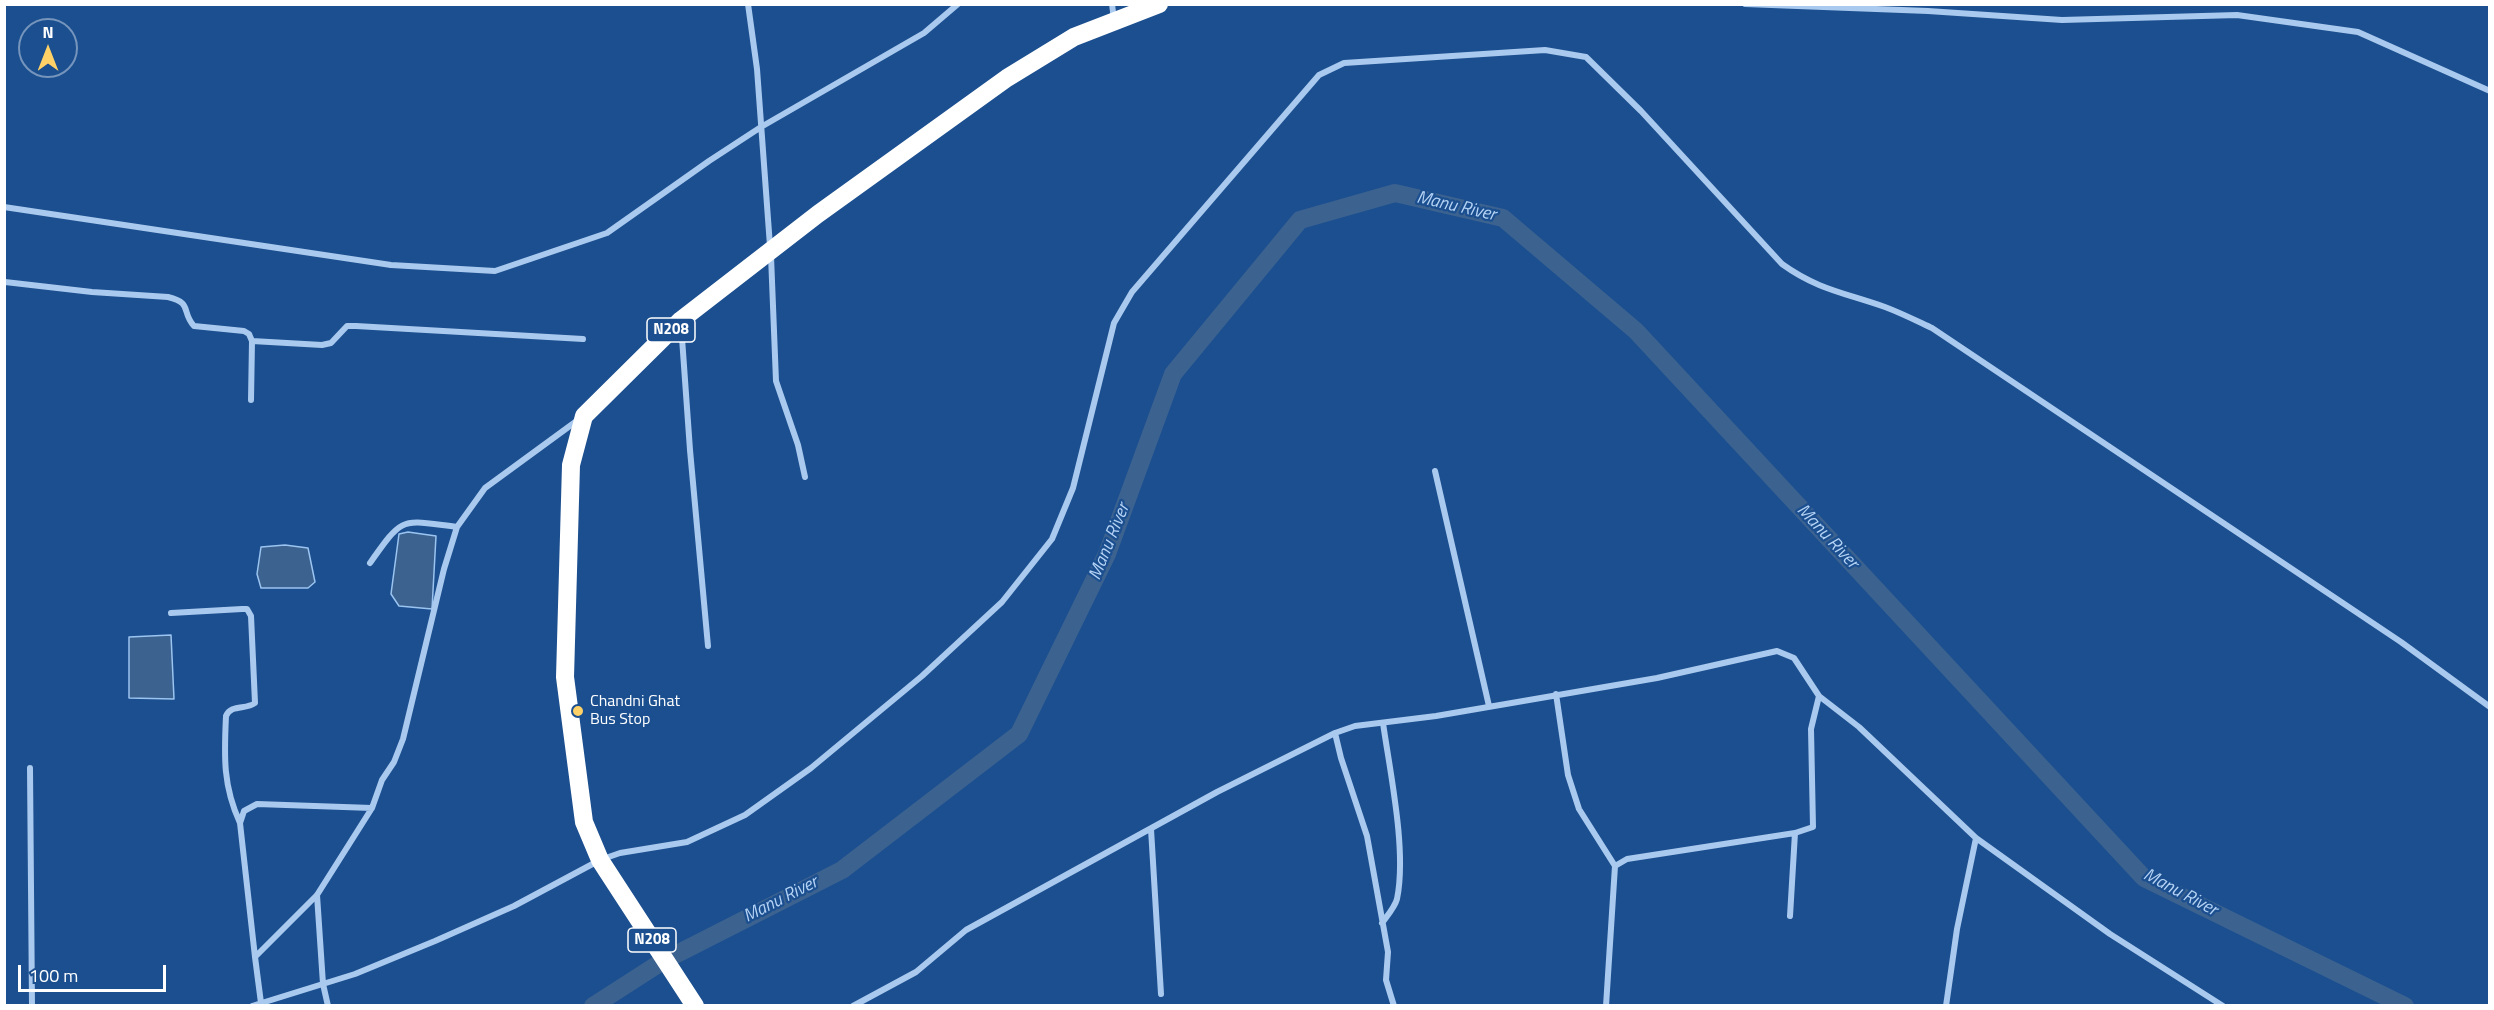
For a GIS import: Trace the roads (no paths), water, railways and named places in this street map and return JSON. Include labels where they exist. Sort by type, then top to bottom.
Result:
[{"type":"highway","name":"N208","points":[[695,1005],[604,868],[584,822],[565,677],[571,465],[584,416],[681,320],[771,249],[1007,78],[1113,13],[1159,4]]},
{"type":"street","points":[[748,4],[762,127],[771,249],[776,381],[798,445],[805,477]]},
{"type":"street","points":[[4,207],[391,265],[495,271],[607,233],[709,161],[762,127],[924,33],[958,4]]},
{"type":"street","points":[[1745,4],[1928,11],[2062,20],[2237,15],[2358,32],[2490,91]]},
{"type":"street","points":[[252,1005],[355,974],[604,868],[620,853],[687,842],[745,814],[811,768],[922,676],[1002,602],[1052,539],[1073,488],[1114,323],[1132,292],[1319,75],[1344,63],[1545,50],[1586,57],[1641,111],[1789,269],[1802,278],[1832,291],[1886,307],[1932,328],[2401,642],[2490,707]]},
{"type":"street","points":[[4,287],[5,280],[92,292],[179,299],[186,305],[190,321],[194,326],[244,331],[249,334],[252,341],[251,400]]},
{"type":"street","points":[[681,320],[708,646]]},
{"type":"street","points":[[252,341],[331,344],[348,326],[582,339]]},
{"type":"street","points":[[255,957],[317,896],[372,808],[382,780],[394,762],[403,739],[444,569],[457,527],[485,488],[584,416]]},
{"type":"street","points":[[1435,471],[1489,706]]},
{"type":"street","points":[[370,563],[401,524],[411,522],[457,527]]},
{"type":"street","points":[[171,614],[247,609],[251,616],[255,702],[249,706],[228,711],[224,762],[227,792],[240,823],[261,1003]]},
{"type":"street","points":[[853,1005],[916,972],[966,930],[1217,792],[1335,733],[1355,726],[1437,716],[1657,678],[1778,651],[1794,658],[1819,696],[1859,728],[1976,838],[2110,934],[2223,1005]]},
{"type":"street","points":[[1556,694],[1568,775],[1580,809],[1615,866],[1606,1005]]},
{"type":"street","points":[[1615,866],[1627,859],[1795,833],[1813,827],[1812,729],[1819,696]]},
{"type":"street","points":[[1382,923],[1397,901],[1399,865],[1397,818],[1383,723]]},
{"type":"street","points":[[1335,733],[1367,836],[1388,952],[1386,980],[1394,1005]]},
{"type":"street","points":[[30,768],[32,1005]]},
{"type":"street","points":[[240,823],[244,811],[257,804],[372,808]]},
{"type":"street","points":[[1151,829],[1161,994]]},
{"type":"street","points":[[1790,916],[1795,833]]},
{"type":"street","points":[[1946,1005],[1957,929],[1976,838]]},
{"type":"street","points":[[317,896],[323,984],[328,1005]]},
{"type":"street","points":[[872,995],[874,1005]]},
{"type":"water","points":[[408,532],[436,536],[432,609],[399,606],[391,594],[399,534]]},
{"type":"water","points":[[285,545],[308,548],[315,582],[308,588],[261,588],[257,574],[261,547]]},
{"type":"water","points":[[171,635],[174,699],[129,698],[129,637]]},
{"type":"waterway","name":"Manu River","points":[[593,1006],[663,961],[842,870],[1019,734],[1107,554],[1173,374],[1300,220],[1395,193],[1503,218],[1636,331],[2144,878],[2405,1006]]},
{"type":"place","name":"Chandni Ghat Bus Stop","points":[[578,711]]}]
